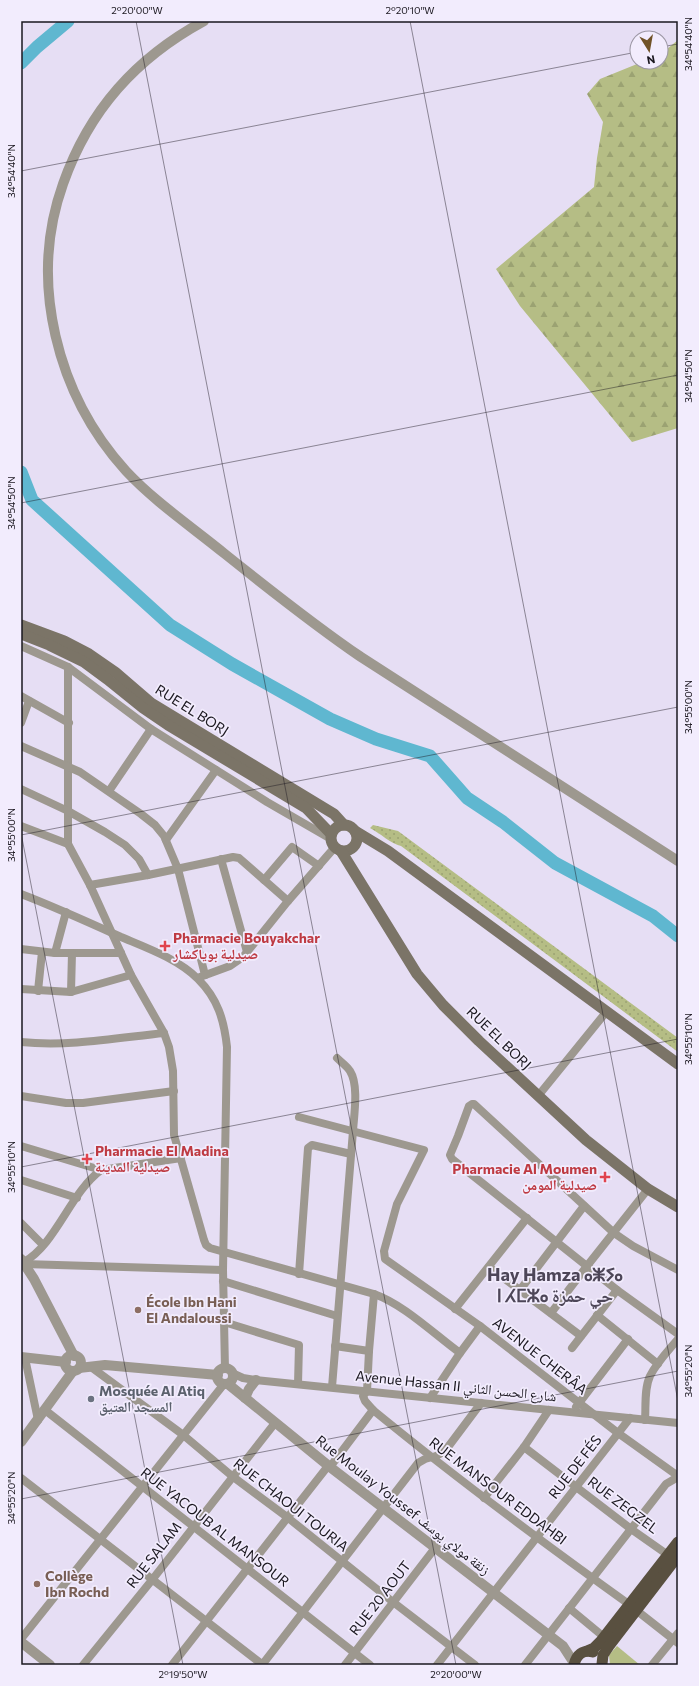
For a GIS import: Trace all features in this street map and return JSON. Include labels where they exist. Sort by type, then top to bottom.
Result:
[{"type":"highway","points":[[574,1664],[577,1656],[594,1648],[633,1607],[675,1559],[678,1542]]},
{"type":"highway","points":[[602,1664],[603,1655],[633,1607]]},
{"type":"highway","points":[[585,1652],[595,1653],[602,1664]]},
{"type":"main road","name":"RUE EL BORJ","points":[[21,625],[64,641],[89,654],[115,672],[152,703],[334,814],[344,825]]},
{"type":"main road","name":"RUE EL BORJ","points":[[21,634],[54,647],[84,662],[107,678],[143,708],[168,725],[306,808],[335,843],[417,974],[464,1027],[586,1140],[648,1189],[678,1207]]},
{"type":"main road","points":[[355,831],[357,840],[354,848],[350,850],[335,843],[336,828],[344,825],[352,828],[388,852],[678,1064]]},
{"type":"street","points":[[204,21],[167,43],[149,57],[116,89],[102,107],[86,133],[69,167],[62,188],[55,212],[50,241],[49,295],[57,343],[73,389],[84,411],[111,452],[144,488],[321,630],[678,860]]},
{"type":"street","points":[[21,646],[68,667],[151,729],[335,843],[319,866],[288,901],[247,952],[236,963],[201,977]]},
{"type":"street","points":[[68,667],[68,844],[90,885],[131,975],[164,1033],[172,1060],[174,1091],[173,1128],[206,1245],[210,1248],[374,1294],[386,1299],[399,1307],[460,1353]]},
{"type":"street","points":[[21,696],[69,723]]},
{"type":"street","points":[[21,723],[29,701]]},
{"type":"street","points":[[109,791],[151,729]]},
{"type":"street","points":[[21,746],[80,772],[109,791],[155,825],[166,840],[178,869],[201,977],[220,1011],[227,1047],[223,1270],[226,1378],[21,1639]]},
{"type":"street","points":[[166,840],[216,770]]},
{"type":"street","points":[[21,789],[68,811],[125,845],[139,859],[148,875]]},
{"type":"street","points":[[21,826],[68,844]]},
{"type":"street","points":[[264,880],[292,846],[319,866]]},
{"type":"street","points":[[90,885],[148,875],[233,857],[239,858],[288,901]]},
{"type":"street","points":[[222,859],[247,952]]},
{"type":"street","points":[[21,894],[110,931],[161,955],[201,977]]},
{"type":"street","points":[[55,953],[66,912]]},
{"type":"street","points":[[21,949],[55,953],[121,953]]},
{"type":"street","points":[[38,991],[42,952]]},
{"type":"street","points":[[71,992],[72,953]]},
{"type":"street","points":[[21,989],[71,992],[131,975]]},
{"type":"street","points":[[538,1096],[606,1012]]},
{"type":"street","points":[[21,1042],[63,1044],[164,1033]]},
{"type":"street","points":[[332,1387],[334,1346],[353,1131],[354,1079],[350,1070],[336,1058]]},
{"type":"street","points":[[21,1096],[66,1103],[83,1103],[174,1091]]},
{"type":"street","points":[[678,1270],[633,1246],[614,1233],[474,1104],[469,1106],[450,1156],[617,1290],[678,1334]]},
{"type":"street","points":[[300,1117],[353,1131]]},
{"type":"street","name":"AVENUE CHERÂA","points":[[353,1131],[424,1150],[397,1204],[384,1251],[385,1259],[456,1308],[618,1433],[678,1476]]},
{"type":"street","points":[[299,1274],[308,1148],[312,1145],[351,1154]]},
{"type":"street","points":[[21,1146],[101,1170],[181,1158]]},
{"type":"street","points":[[23,1262],[31,1258],[43,1245],[88,1182],[101,1170]]},
{"type":"street","points":[[21,1180],[77,1198]]},
{"type":"street","points":[[551,1313],[648,1189]]},
{"type":"street","points":[[520,1290],[584,1206]]},
{"type":"street","points":[[456,1308],[527,1218]]},
{"type":"street","points":[[21,1223],[43,1245]]},
{"type":"street","points":[[23,1262],[223,1270]]},
{"type":"street","points":[[23,1262],[74,1363],[90,1367],[105,1365]]},
{"type":"street","points":[[489,1267],[581,1336]]},
{"type":"street","points":[[223,1281],[337,1316]]},
{"type":"street","points":[[572,1348],[617,1290]]},
{"type":"street","points":[[367,1391],[374,1294]]},
{"type":"street","points":[[597,1315],[658,1364]]},
{"type":"street","points":[[224,1322],[299,1345],[298,1384]]},
{"type":"street","points":[[430,1398],[480,1326]]},
{"type":"street","points":[[572,1412],[628,1339]]},
{"type":"street","points":[[645,1420],[647,1388],[650,1377],[658,1364],[678,1339]]},
{"type":"street","points":[[334,1346],[369,1351]]},
{"type":"street","points":[[38,1420],[23,1357],[226,1378]]},
{"type":"street","points":[[21,1442],[45,1410],[74,1363]]},
{"type":"street","name":"RUE CHAOUI TOURIA","points":[[90,1367],[182,1434],[232,1476],[288,1517],[393,1602],[475,1665]]},
{"type":"street","name":"Avenue Hassan II شارع الحسن الثاني","points":[[226,1378],[332,1387],[678,1423]]},
{"type":"street","name":"Rue Moulay Youssef زنقة مولاي يوسف","points":[[226,1378],[245,1398],[329,1466],[563,1646]]},
{"type":"street","points":[[245,1398],[249,1388],[255,1380]]},
{"type":"street","name":"RUE MANSOUR EDDAHBI","points":[[367,1391],[363,1396],[363,1399],[373,1410],[430,1457],[676,1638]]},
{"type":"street","points":[[21,1478],[262,1665],[418,1463],[445,1451],[481,1403]]},
{"type":"street","name":"RUE YACOUB AL MANSOUR","points":[[45,1410],[370,1665]]},
{"type":"street","points":[[172,1665],[373,1410]]},
{"type":"street","points":[[484,1498],[524,1447],[549,1410]]},
{"type":"street","name":"RUE DE FÉS","points":[[437,1665],[630,1418]]},
{"type":"street","name":"RUE SALAM","points":[[82,1665],[152,1580],[275,1423]]},
{"type":"street","name":"RUE ZEGZEL","points":[[524,1447],[631,1529],[675,1559]]},
{"type":"street","points":[[528,1664],[548,1635],[666,1484],[678,1476]]},
{"type":"street","name":"RUE 20 AOUT","points":[[345,1665],[435,1548]]},
{"type":"street","points":[[569,1608],[604,1637]]},
{"type":"street","points":[[652,1665],[676,1638]]},
{"type":"street","points":[[21,1642],[50,1665]]},
{"type":"street","points":[[563,1646],[576,1652],[585,1652]]},
{"type":"street","points":[[563,1646],[574,1664]]},
{"type":"green space","points":[[678,40],[678,428],[632,442],[520,306],[496,269],[594,187],[603,122],[587,94],[600,79],[629,67],[629,70],[669,70],[669,47]]},
{"type":"green space","points":[[373,825],[398,831],[678,1038],[678,1052],[401,846],[393,843],[370,828]]},
{"type":"green space","points":[[617,1646],[640,1665],[610,1665],[609,1655]]},
{"type":"waterway","points":[[21,63],[37,47],[68,21]]},
{"type":"waterway","points":[[21,472],[32,500],[170,625],[232,664],[330,719],[376,739],[430,756],[467,798],[503,822],[555,863],[653,916],[678,936]]},
{"type":"place","name":"Pharmacie Bouyakchar صيدلية بوياكشار","points":[[165,946]]},
{"type":"place","name":"Pharmacie El Madina صيدلية المدينة","points":[[87,1159]]},
{"type":"place","name":"Pharmacie Al Moumen صيدلية المومن","points":[[605,1177]]},
{"type":"place","name":"École Ibn Hani El Andaloussi","points":[[138,1310]]},
{"type":"place","name":"Mosquée Al Atiq المسجد العتيق","points":[[91,1399]]},
{"type":"place","name":"Collège Ibn Rochd","points":[[37,1584]]},
{"type":"district","name":"Hay Hamza ⴰⵥⵢⴰ ⵏ ⵃⵎⵣⴰ حي حمزة","points":[[555,1285]]}]
